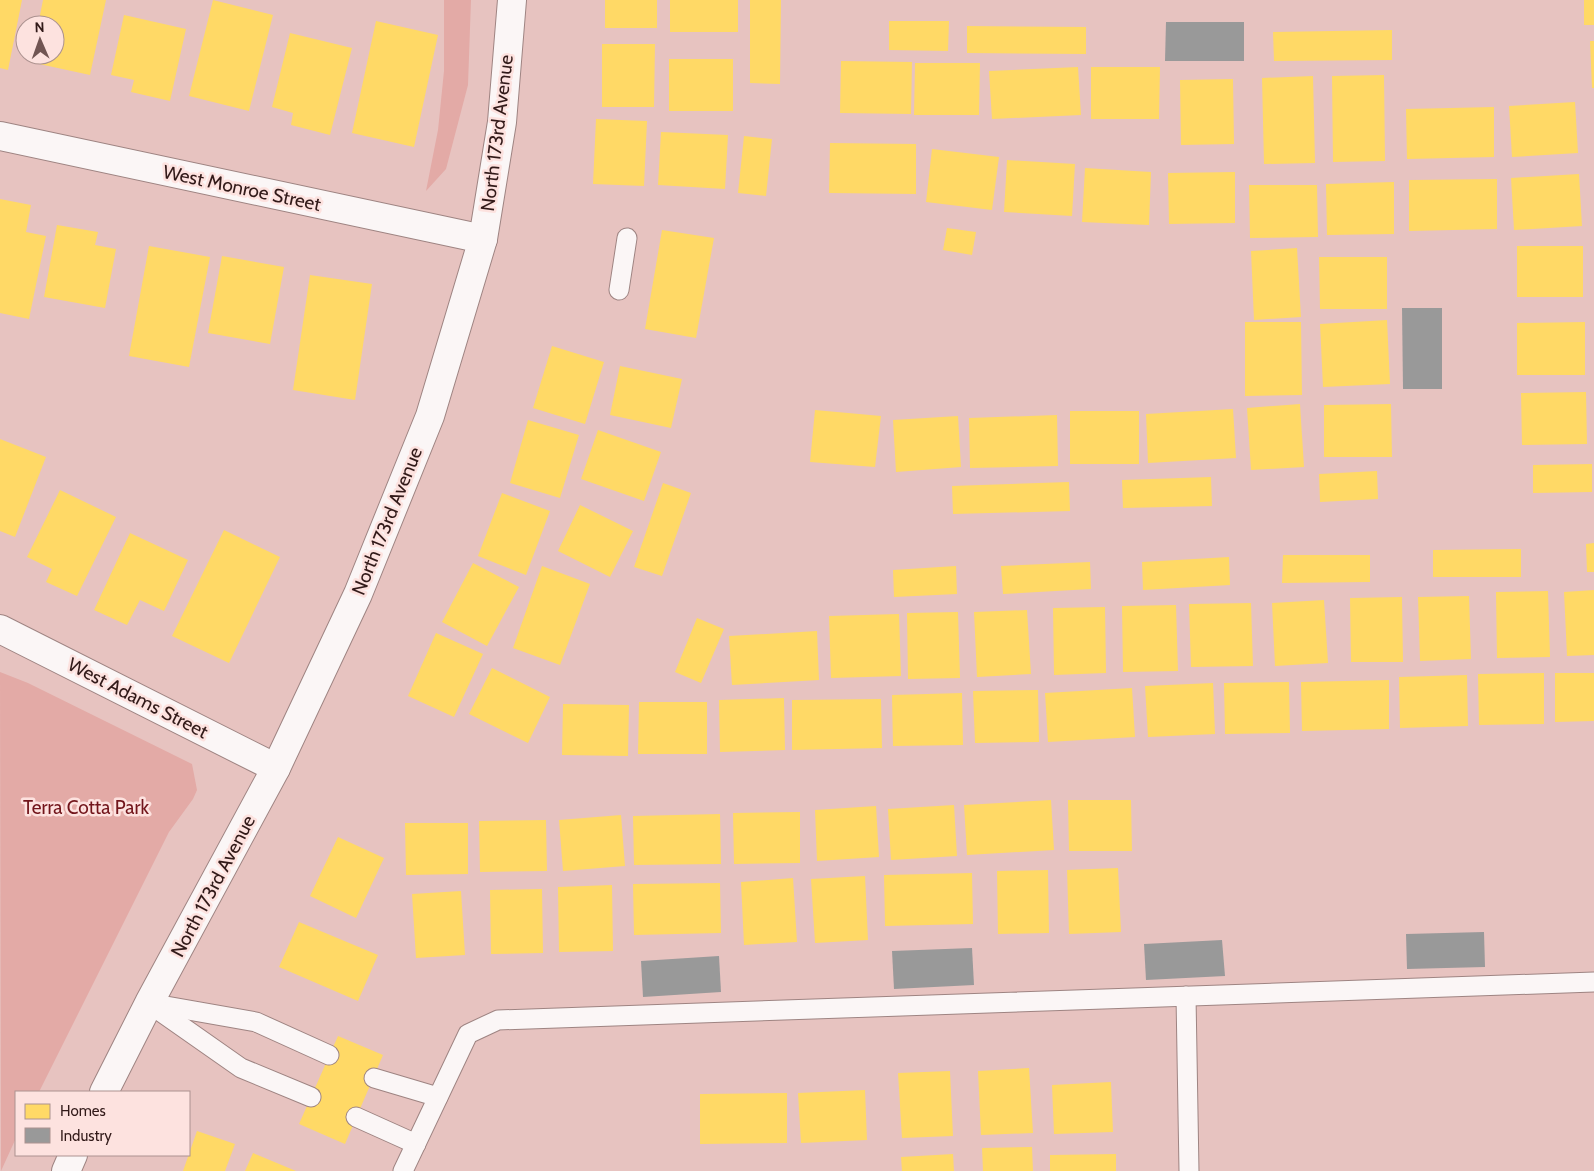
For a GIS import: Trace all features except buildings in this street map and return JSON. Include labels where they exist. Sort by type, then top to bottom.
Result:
[{"type":"street","name":"North 173rd Avenue","points":[[105,1091],[149,1003],[276,768],[358,594],[430,416],[483,240],[502,122],[512,0]]},
{"type":"street","name":"West Monroe Street","points":[[0,136],[483,240]]},
{"type":"street","name":"West Adams Street","points":[[0,629],[276,768]]},
{"type":"street","points":[[66,1171],[73,1156]]},
{"type":"lane","points":[[619,290],[627,238]]},
{"type":"lane","points":[[403,1171],[468,1034],[498,1020],[1594,982]]},
{"type":"lane","points":[[1186,996],[1189,1171]]},
{"type":"lane","points":[[149,1003],[256,1022],[329,1055]]},
{"type":"lane","points":[[149,1003],[241,1068],[311,1097]]},
{"type":"lane","points":[[374,1078],[438,1097]]},
{"type":"lane","points":[[356,1117],[416,1144]]},
{"type":"green space","points":[[444,0],[471,0],[468,85],[446,169],[426,191],[438,130],[444,71]]},
{"type":"green space","name":"Terra Cotta Park","points":[[0,672],[28,683],[192,764],[197,790],[193,799],[169,832],[40,1091],[15,1091],[15,1140],[1,1171]]}]
